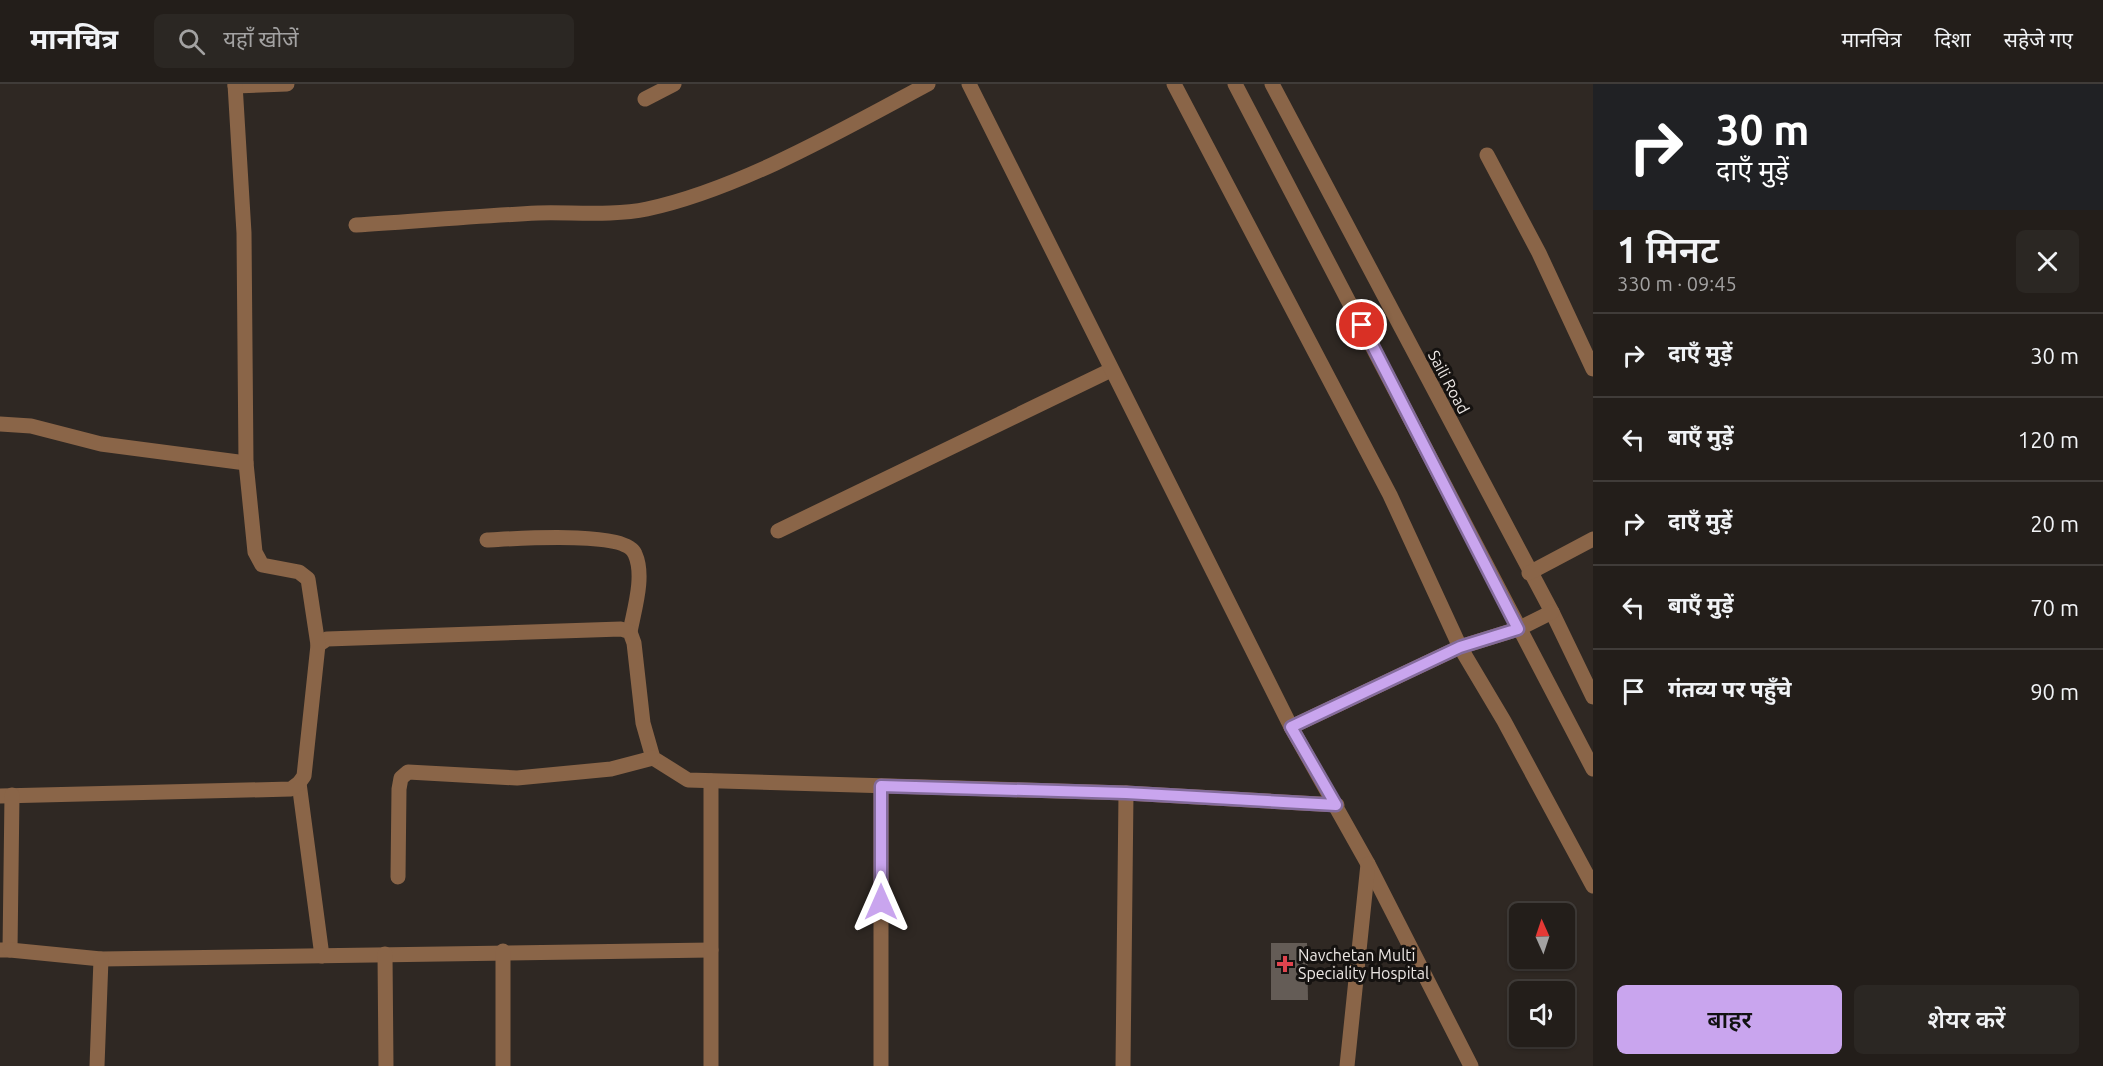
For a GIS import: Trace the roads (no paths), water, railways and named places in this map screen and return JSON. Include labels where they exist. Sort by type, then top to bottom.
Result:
[{"type":"street","points":[[287,84],[235,85],[243,233],[246,463],[257,560],[262,565],[299,572],[308,579],[318,645],[304,776],[291,789],[6,795],[5,950],[101,959],[503,951],[711,950]]},
{"type":"street","points":[[645,99],[674,84]]},
{"type":"street","points":[[356,225],[499,215],[643,209],[682,200],[752,172],[863,120],[928,84]]},
{"type":"street","points":[[969,84],[1291,727],[1368,864],[1471,1066]]},
{"type":"street","points":[[1174,84],[1390,495],[1460,647],[1504,721],[1593,886]]},
{"type":"street","points":[[1235,84],[1593,769]]},
{"type":"street","name":"Saili Road","points":[[1272,84],[1529,573],[1552,612],[1593,697]]},
{"type":"street","points":[[1487,155],[1588,347],[1593,369]]},
{"type":"street","points":[[778,531],[1111,370]]},
{"type":"street","points":[[0,424],[31,426],[101,444],[246,463]]},
{"type":"street","points":[[487,540],[578,538],[611,540],[629,546],[635,553],[638,567],[636,600],[630,632],[634,643],[642,723],[653,758],[688,780],[1126,793],[1336,805]]},
{"type":"street","points":[[1529,573],[1593,539]]},
{"type":"street","points":[[1291,727],[1460,647],[1518,629],[1552,612]]},
{"type":"street","points":[[318,645],[327,639],[339,638],[610,627],[630,632]]},
{"type":"street","points":[[398,877],[399,789],[401,778],[408,772],[517,778],[611,769],[653,758]]},
{"type":"street","points":[[711,780],[711,1066]]},
{"type":"street","points":[[299,783],[322,956]]},
{"type":"street","points":[[881,786],[881,1066]]},
{"type":"street","points":[[1123,1066],[1126,793]]},
{"type":"street","points":[[1347,1066],[1368,864]]},
{"type":"street","points":[[503,951],[503,1066]]},
{"type":"street","points":[[386,954],[386,1066]]},
{"type":"street","points":[[97,1066],[101,959]]},
{"type":"place","name":"Navchetan Multi Speciality Hospital","points":[[1285,964]]}]
